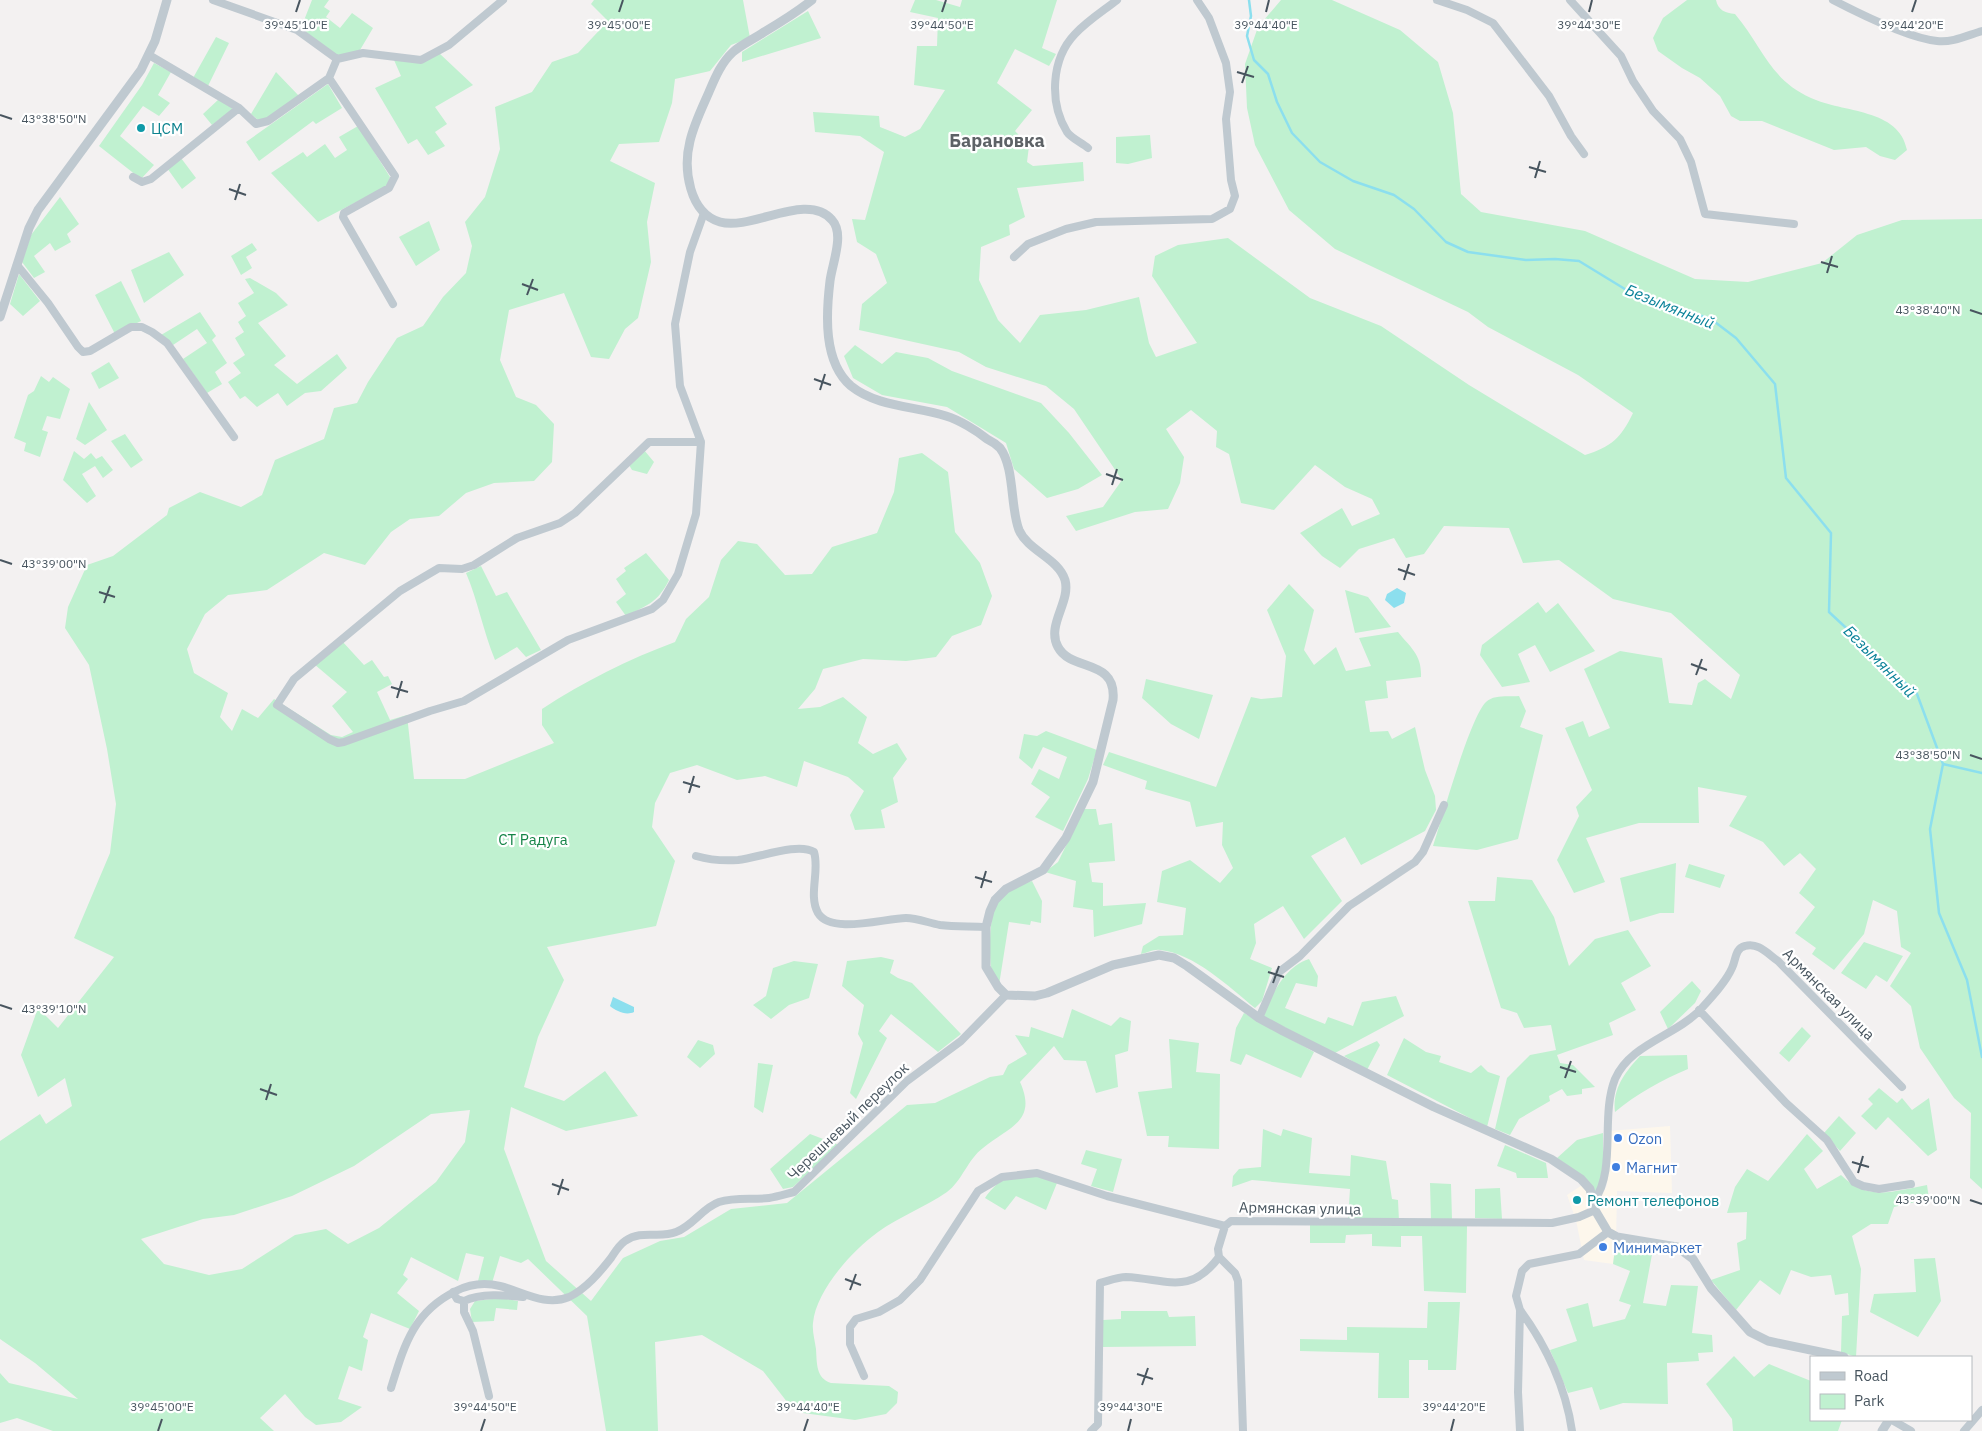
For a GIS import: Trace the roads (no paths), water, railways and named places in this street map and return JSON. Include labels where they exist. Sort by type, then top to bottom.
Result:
[{"type":"street","points":[[0,317],[29,228],[38,210],[141,70],[150,55],[167,0]]},
{"type":"street","points":[[213,0],[297,30],[337,59],[362,53],[374,53],[422,60],[449,45],[503,0]]},
{"type":"street","points":[[812,0],[734,51],[720,66],[695,123],[687,158],[693,193],[704,214],[726,224],[806,209],[820,212],[833,220],[837,228],[830,282],[828,334],[835,361],[842,374],[850,385],[869,397],[947,416],[984,436],[1000,448],[1007,466],[1019,529],[1031,545],[1055,565],[1065,580],[1064,594],[1054,632],[1058,648],[1068,656],[1105,674],[1113,686],[1113,700],[1093,782],[1066,838],[1043,870],[1006,889],[995,900],[986,927],[986,966],[998,987],[1006,994],[1034,996],[1047,993],[1113,965],[1159,955],[1174,958],[1259,1018],[1434,1107],[1551,1159],[1581,1179],[1590,1189],[1594,1206],[1608,1232],[1617,1237],[1677,1247],[1693,1258],[1711,1288],[1750,1332],[1768,1341],[1839,1356]]},
{"type":"street","points":[[1088,148],[1067,133],[1056,104],[1055,76],[1062,53],[1074,35],[1117,0]]},
{"type":"street","points":[[1014,257],[1028,244],[1066,229],[1096,222],[1212,219],[1230,209],[1235,196],[1231,180],[1226,119],[1230,92],[1226,63],[1209,18],[1197,0]]},
{"type":"street","points":[[1437,0],[1467,10],[1493,23],[1549,96],[1571,136],[1584,154]]},
{"type":"street","points":[[1833,0],[1911,35],[1938,41],[1952,41],[1982,31]]},
{"type":"street","points":[[1572,1],[1621,56],[1633,81],[1653,111],[1680,139],[1690,162],[1705,214],[1794,224]]},
{"type":"street","points":[[150,55],[239,108],[256,124],[260,125],[280,114],[329,78],[337,59]]},
{"type":"street","points":[[329,78],[395,176],[389,188],[344,213],[343,217],[393,304]]},
{"type":"street","points":[[133,178],[142,182],[151,178],[239,108]]},
{"type":"street","points":[[701,442],[649,442],[575,513],[560,523],[517,538],[474,565],[462,569],[439,568],[400,591],[294,679],[276,705],[329,739],[344,742],[430,710],[464,701],[568,640],[652,609],[663,600],[678,574],[696,514],[701,442],[680,386],[676,324],[690,252],[704,214]]},
{"type":"street","points":[[17,265],[48,303],[83,352],[90,351],[131,327],[142,327],[167,343],[234,437]]},
{"type":"street","points":[[1259,1018],[1279,972],[1300,956],[1350,906],[1415,862],[1423,852],[1444,805]]},
{"type":"street","points":[[696,856],[710,860],[738,860],[765,856],[793,848],[809,849],[814,852],[816,858],[814,888],[818,912],[827,922],[848,924],[907,918],[940,925],[986,927]]},
{"type":"street","name":"Армянская улица","points":[[864,1376],[850,1344],[850,1326],[856,1319],[880,1312],[900,1300],[920,1280],[978,1191],[1011,1174],[1037,1172],[1107,1196],[1225,1226],[1231,1221],[1552,1223],[1579,1217],[1594,1206],[1600,1192],[1604,1178],[1608,1108],[1616,1079],[1624,1065],[1636,1052],[1675,1030],[1699,1010],[1732,968],[1738,950],[1743,946],[1752,945],[1762,948],[1778,961],[1902,1087]]},
{"type":"street","name":"Черешневый переулок","points":[[464,1301],[470,1298],[505,1295],[555,1300],[569,1297],[583,1288],[604,1267],[623,1242],[637,1234],[675,1233],[686,1227],[704,1210],[719,1202],[770,1198],[794,1192],[906,1082],[961,1041],[1006,994]]},
{"type":"street","points":[[1699,1010],[1786,1103],[1827,1140],[1854,1182],[1879,1189],[1911,1184]]},
{"type":"street","points":[[1225,1226],[1218,1250],[1219,1257],[1235,1273],[1238,1281],[1243,1431]]},
{"type":"street","points":[[1520,1431],[1518,1392],[1520,1310],[1516,1296],[1522,1270],[1529,1264],[1579,1254],[1608,1232]]},
{"type":"street","points":[[1091,1431],[1098,1424],[1100,1283],[1124,1277],[1169,1283],[1185,1282],[1200,1277],[1219,1257]]},
{"type":"street","name":"Черешневый переулок","points":[[391,1388],[404,1346],[423,1313],[441,1298],[479,1283],[499,1286],[538,1298]]},
{"type":"street","points":[[453,1292],[457,1299],[464,1301],[464,1312],[473,1331],[489,1396]]},
{"type":"street","points":[[1520,1310],[1534,1329],[1547,1354],[1567,1403],[1572,1431]]},
{"type":"street","points":[[1964,1431],[1982,1410]]},
{"type":"street","points":[[1892,1421],[1911,1431]]},
{"type":"water","points":[[1397,588],[1406,593],[1404,603],[1394,608],[1385,600],[1387,594]]},
{"type":"water","points":[[613,997],[634,1007],[634,1012],[624,1013],[612,1008],[610,1006]]},
{"type":"waterway","name":"Безымянный","points":[[1249,0],[1251,16],[1247,36],[1254,60],[1268,74],[1277,102],[1292,133],[1320,162],[1353,181],[1394,195],[1414,209],[1446,242],[1468,252],[1526,260],[1555,259],[1579,261],[1633,294],[1711,319],[1736,338],[1775,384],[1786,478],[1831,533],[1829,612],[1917,694],[1943,764],[1930,829],[1939,913],[1967,980],[1982,1057]]},
{"type":"waterway","points":[[1943,764],[1982,773]]},
{"type":"place","name":"ЦСМ","points":[[141,128]]},
{"type":"place","name":"Ozon","points":[[1618,1138]]},
{"type":"place","name":"Магнит","points":[[1616,1167]]},
{"type":"place","name":"Ремонт телефонов","points":[[1577,1200]]},
{"type":"place","name":"Минимаркет","points":[[1603,1247]]},
{"type":"district","name":"Барановка","points":[[997,140]]},
{"type":"park label","name":"СТ Радуга","points":[[533,839]]}]
